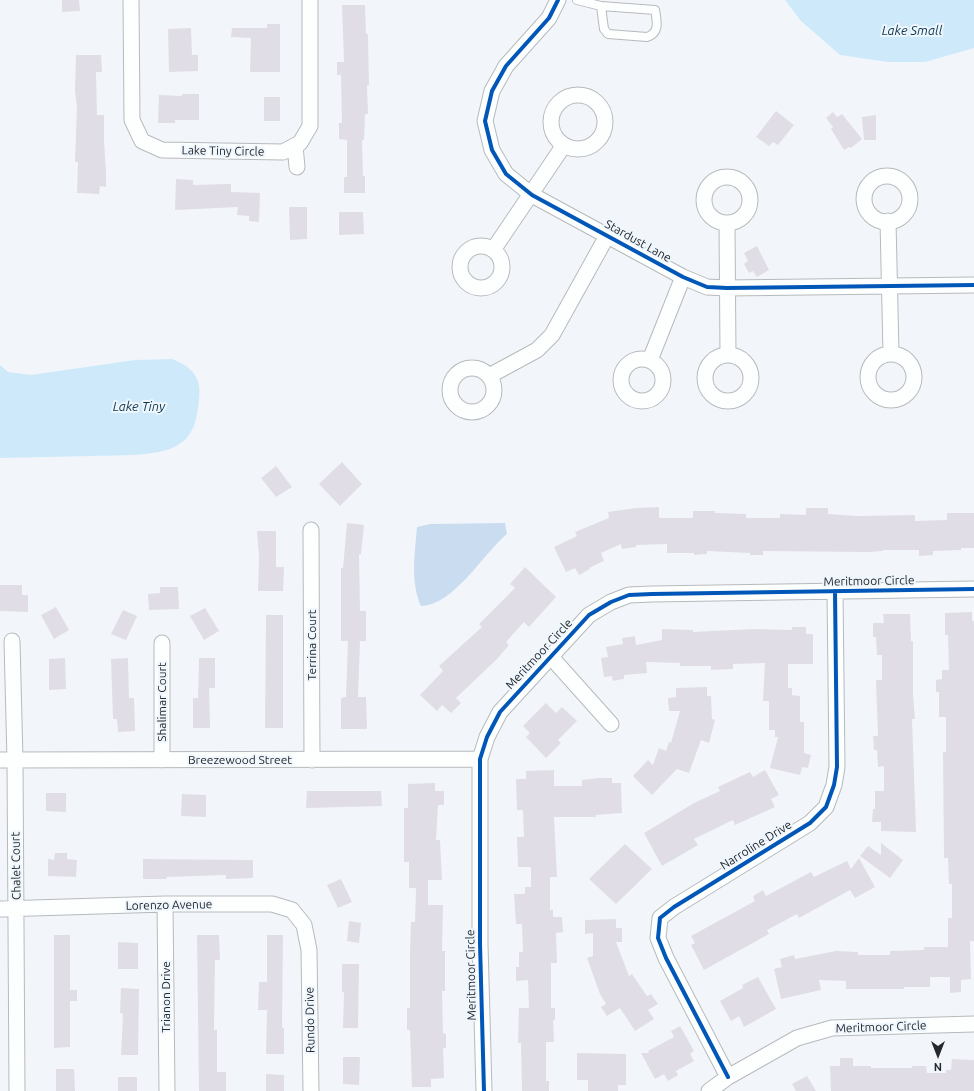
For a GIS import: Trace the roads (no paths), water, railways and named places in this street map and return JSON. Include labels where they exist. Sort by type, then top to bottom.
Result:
[{"type":"street","name":"Lake Tiny Circle","points":[[131,0],[132,120],[142,141],[162,150],[283,152],[295,146]]},
{"type":"street","points":[[297,167],[295,146],[300,143],[310,126],[310,0]]},
{"type":"street","name":"Stardust Lane","points":[[558,0],[549,18],[506,66],[492,91],[486,111],[485,121],[492,150],[506,174],[532,195],[683,277],[707,287],[974,285]]},
{"type":"street","points":[[493,250],[532,195],[564,145]]},
{"type":"street","points":[[888,221],[891,353]]},
{"type":"street","points":[[727,223],[728,355]]},
{"type":"street","points":[[490,376],[537,350],[552,335],[607,236]]},
{"type":"street","points":[[650,360],[683,277]]},
{"type":"street","name":"Terrina Court","points":[[311,530],[312,760]]},
{"type":"street","name":"Meritmoor Circle","points":[[484,1091],[480,944],[480,759],[487,737],[500,712],[589,615],[612,602],[629,595],[974,589]]},
{"type":"street","name":"Narroline Drive","points":[[728,1077],[666,958],[658,938],[660,918],[674,907],[810,823],[826,807],[834,785],[837,767],[835,591]]},
{"type":"street","name":"Chalet Court","points":[[12,641],[8,760],[17,909],[17,1091]]},
{"type":"street","name":"Shalimar Court","points":[[162,643],[162,760]]},
{"type":"street","points":[[551,657],[612,724]]},
{"type":"street","name":"Breezewood Street","points":[[8,760],[480,759]]},
{"type":"street","name":"Lorenzo Avenue","points":[[0,909],[165,904],[272,904],[292,910],[304,925],[309,950]]},
{"type":"street","name":"Trianon Drive","points":[[165,904],[167,1091]]},
{"type":"street","name":"Rundo Drive","points":[[309,950],[311,1091]]},
{"type":"street","name":"Meritmoor Circle","points":[[709,1091],[728,1077],[797,1038],[832,1028],[974,1024]]},
{"type":"lane","points":[[577,0],[601,6],[655,10],[657,24],[656,32],[647,37],[608,34],[604,29],[601,6]]},
{"type":"water","name":"Lake Small","points":[[785,0],[974,0],[974,48],[925,62],[888,62],[840,55],[801,21]]},
{"type":"water","name":"Lake Tiny","points":[[172,359],[190,369],[197,379],[200,392],[197,413],[192,431],[184,441],[178,445],[160,452],[136,455],[0,458],[0,365],[8,372],[31,375],[135,360]]}]
